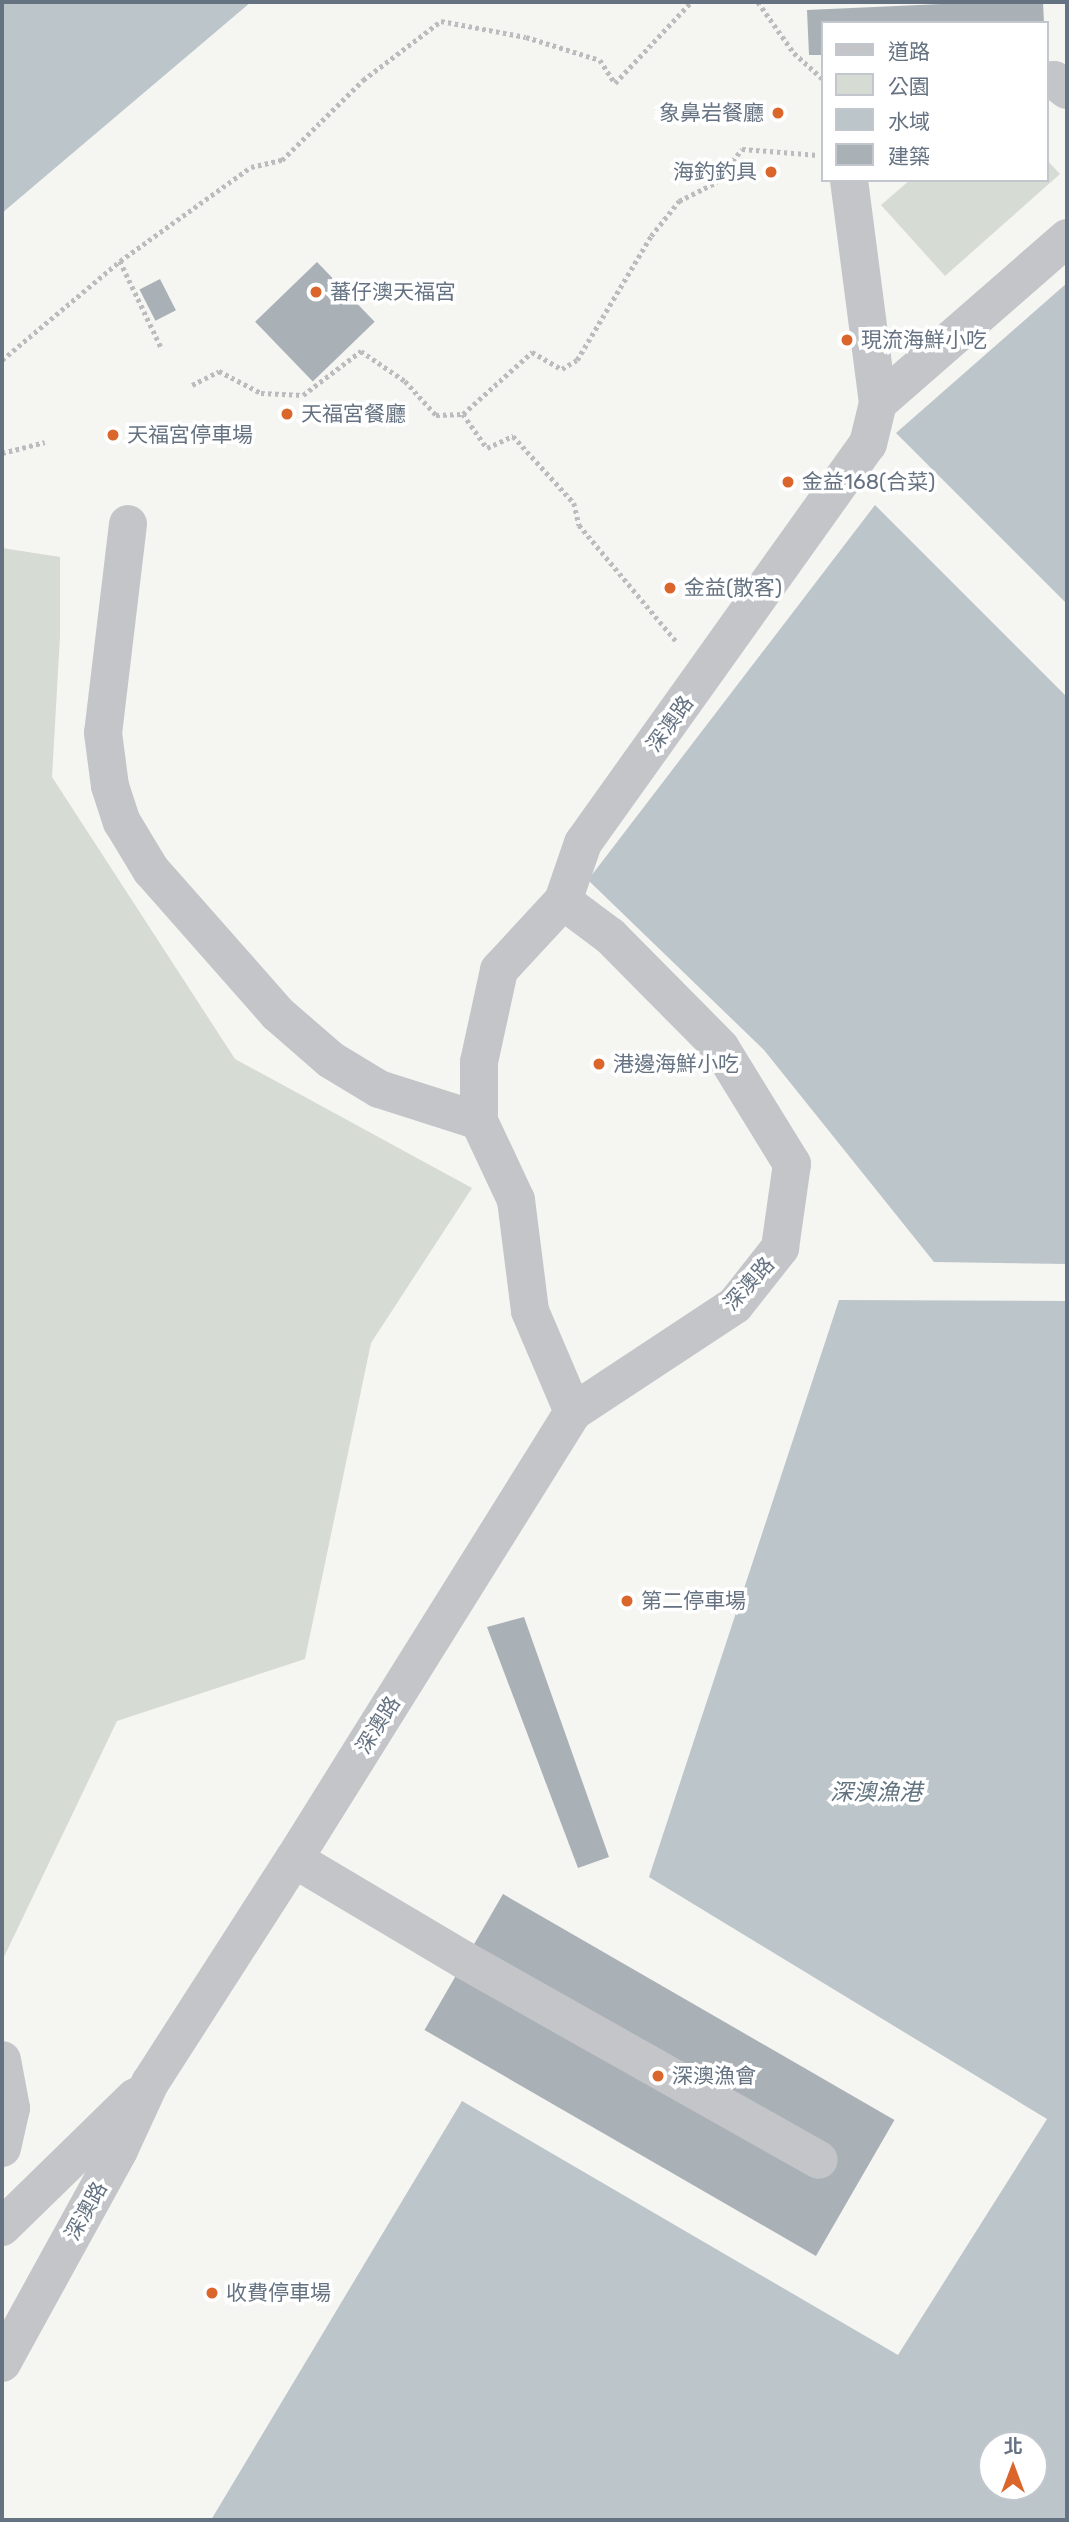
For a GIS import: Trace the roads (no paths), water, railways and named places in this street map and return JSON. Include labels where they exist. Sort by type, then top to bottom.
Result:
[{"type":"street","points":[[1048,81],[1054,80],[1067,90]]},
{"type":"street","points":[[849,182],[878,403]]},
{"type":"street","points":[[878,403],[1067,239]]},
{"type":"street","name":"深澳路","points":[[2,2363],[119,2150],[150,2083],[295,1859],[573,1412],[735,1305],[780,1248],[792,1164],[720,1047],[610,936],[563,901],[583,843],[705,676],[868,444],[878,403]]},
{"type":"street","points":[[128,524],[103,733],[110,786],[122,822],[160,880],[278,1014],[331,1060],[379,1089],[478,1121]]},
{"type":"street","points":[[563,901],[499,971],[479,1062],[478,1121],[516,1200],[530,1311],[573,1412]]},
{"type":"street","points":[[295,1859],[464,1960],[820,2160]]},
{"type":"street","points":[[2,2060],[11,2108],[2,2148]]},
{"type":"street","points":[[2,2227],[150,2083]]},
{"type":"water","points":[[2,2],[251,2],[2,213]]},
{"type":"water","points":[[1067,283],[1067,604],[896,433]]},
{"type":"water","points":[[875,505],[1067,697],[1067,1264],[934,1262],[764,1050],[588,880]]},
{"type":"water","name":"深澳漁港","points":[[839,1300],[1067,1301],[1067,2520],[211,2520],[462,2101],[898,2355],[1047,2119],[649,1877]]},
{"type":"place","name":"象鼻岩餐廳","points":[[778,113]]},
{"type":"place","name":"海釣釣具","points":[[771,172]]},
{"type":"place","name":"蕃仔澳天福宮","points":[[316,292]]},
{"type":"place","name":"現流海鮮小吃","points":[[847,340]]},
{"type":"place","name":"天福宮餐廳","points":[[287,414]]},
{"type":"place","name":"天福宮停車場","points":[[113,435]]},
{"type":"place","name":"金益168(合菜)","points":[[788,482]]},
{"type":"place","name":"金益(散客)","points":[[670,588]]},
{"type":"place","name":"港邊海鮮小吃","points":[[599,1064]]},
{"type":"place","name":"第二停車場","points":[[627,1601]]},
{"type":"place","name":"深澳漁會","points":[[658,2076]]},
{"type":"place","name":"收費停車場","points":[[212,2293]]}]
